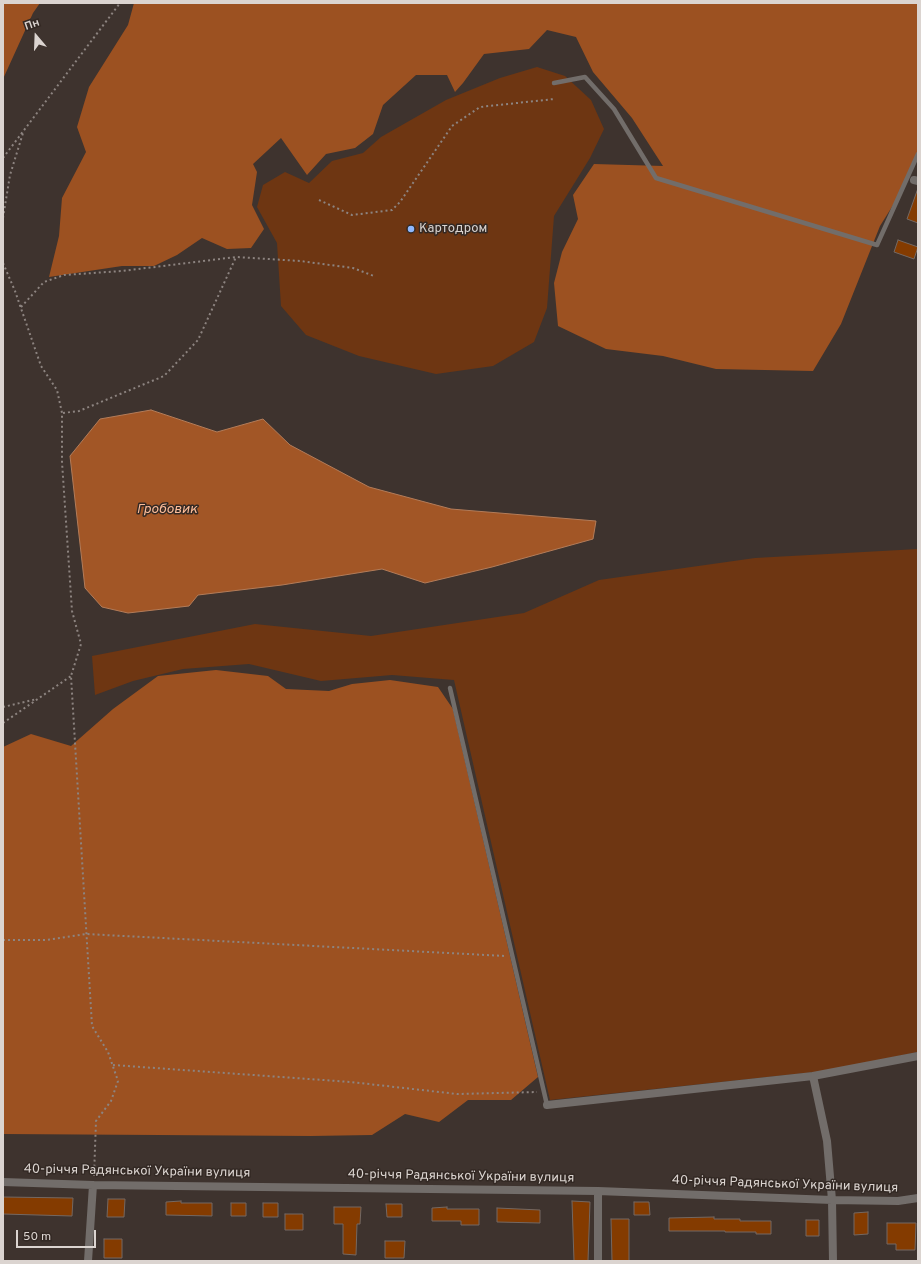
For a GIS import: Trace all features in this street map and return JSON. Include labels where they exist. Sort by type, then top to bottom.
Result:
[{"type":"street","points":[[547,1105],[813,1076],[918,1056]]},
{"type":"street","points":[[813,1076],[827,1141],[832,1200],[833,1261]]},
{"type":"street","name":"40-річчя Радянської України вулиця","points":[[3,1182],[93,1185],[598,1191],[832,1200],[898,1201],[918,1198]]},
{"type":"street","points":[[88,1261],[93,1185]]},
{"type":"street","points":[[598,1191],[598,1261]]},
{"type":"lane","points":[[554,82],[585,78],[614,109],[656,178],[877,245],[913,180],[918,154]]},
{"type":"lane","points":[[450,688],[547,1105]]},
{"type":"path","points":[[3,158],[120,3]]},
{"type":"path","points":[[318,200],[352,215],[392,210],[400,202],[452,126],[480,106],[554,99]]},
{"type":"path","points":[[3,218],[10,175],[23,132]]},
{"type":"path","points":[[62,413],[79,411],[164,376],[198,340],[236,257]]},
{"type":"path","points":[[21,307],[44,282],[64,275],[122,271],[236,257],[300,261],[354,268],[374,276]]},
{"type":"path","points":[[3,264],[21,307],[41,366],[57,390],[62,413],[62,462],[72,611],[81,644],[71,676],[92,1026],[102,1042],[118,1081],[111,1101],[96,1121],[93,1185]]},
{"type":"path","points":[[3,722],[40,699],[71,676]]},
{"type":"path","points":[[3,707],[40,699]]},
{"type":"path","points":[[3,940],[46,940],[86,934],[513,956]]},
{"type":"path","points":[[112,1065],[351,1082],[457,1094],[544,1092]]},
{"type":"shaded area","points":[[3,3],[40,3],[33,13],[3,79]]},
{"type":"shaded area","points":[[134,3],[918,3],[918,152],[895,202],[880,226],[841,324],[813,371],[716,369],[663,356],[606,349],[558,326],[554,283],[562,252],[578,219],[573,195],[594,164],[663,166],[632,118],[593,72],[576,37],[547,30],[529,49],[484,54],[455,92],[447,75],[416,75],[383,105],[373,134],[355,148],[326,154],[307,175],[281,138],[253,164],[257,172],[252,205],[264,229],[251,248],[227,249],[202,238],[177,255],[154,266],[122,266],[49,277],[59,236],[62,198],[86,152],[77,127],[89,87],[128,25]]},
{"type":"shaded area","name":"Картодром","points":[[537,67],[565,76],[591,100],[604,129],[590,158],[554,216],[547,308],[534,342],[493,366],[436,374],[359,356],[306,335],[281,306],[277,243],[257,207],[263,185],[285,172],[309,183],[332,161],[363,153],[381,137],[446,100],[500,78]]},
{"type":"shaded area","points":[[918,549],[918,1052],[825,1071],[550,1100],[454,680],[392,675],[321,681],[249,664],[183,669],[133,681],[95,695],[92,656],[255,624],[371,636],[524,613],[599,580],[755,558]]},
{"type":"shaded area","points":[[216,670],[268,676],[286,689],[329,691],[352,684],[390,680],[438,687],[453,709],[538,1077],[511,1100],[468,1100],[439,1122],[405,1114],[372,1135],[3,1134],[3,747],[31,734],[71,746],[113,709],[158,676]]},
{"type":"water","name":"Гробовик","points":[[151,410],[217,432],[263,419],[290,445],[369,487],[451,509],[596,521],[593,539],[492,567],[425,583],[382,569],[282,585],[198,595],[189,606],[128,613],[102,607],[85,588],[70,456],[100,419]]},
{"type":"building","points":[[918,191],[918,223],[907,219]]},
{"type":"building","points":[[898,240],[918,247],[914,259],[894,252]]},
{"type":"building","points":[[3,1197],[73,1198],[72,1216],[3,1214]]},
{"type":"building","points":[[108,1199],[125,1199],[124,1217],[107,1217]]},
{"type":"building","points":[[181,1201],[181,1203],[212,1203],[212,1216],[166,1215],[166,1202]]},
{"type":"building","points":[[572,1201],[590,1202],[588,1261],[574,1261]]},
{"type":"building","points":[[634,1202],[649,1202],[650,1215],[634,1215]]},
{"type":"building","points":[[231,1203],[246,1203],[246,1216],[231,1216]]},
{"type":"building","points":[[263,1203],[278,1203],[278,1217],[263,1217]]},
{"type":"building","points":[[386,1204],[402,1204],[402,1217],[387,1217]]},
{"type":"building","points":[[334,1207],[361,1207],[360,1224],[357,1224],[356,1255],[343,1254],[343,1224],[334,1224]]},
{"type":"building","points":[[447,1207],[447,1209],[479,1209],[479,1225],[461,1225],[461,1221],[432,1221],[432,1208]]},
{"type":"building","points":[[497,1208],[540,1210],[540,1223],[497,1222]]},
{"type":"building","points":[[868,1212],[868,1234],[854,1235],[854,1213]]},
{"type":"building","points":[[285,1214],[303,1214],[303,1230],[285,1230]]},
{"type":"building","points":[[714,1217],[714,1219],[740,1219],[740,1221],[771,1221],[771,1234],[725,1231],[669,1231],[669,1218]]},
{"type":"building","points":[[611,1219],[629,1219],[629,1261],[612,1261]]},
{"type":"building","points":[[806,1220],[819,1220],[819,1236],[806,1236]]},
{"type":"building","points":[[887,1223],[916,1223],[915,1250],[896,1250],[896,1244],[887,1244]]},
{"type":"building","points":[[104,1239],[122,1239],[122,1258],[104,1258]]},
{"type":"building","points":[[385,1241],[405,1241],[404,1258],[385,1258]]},
{"type":"place","name":"Картодром","points":[[411,229]]}]
